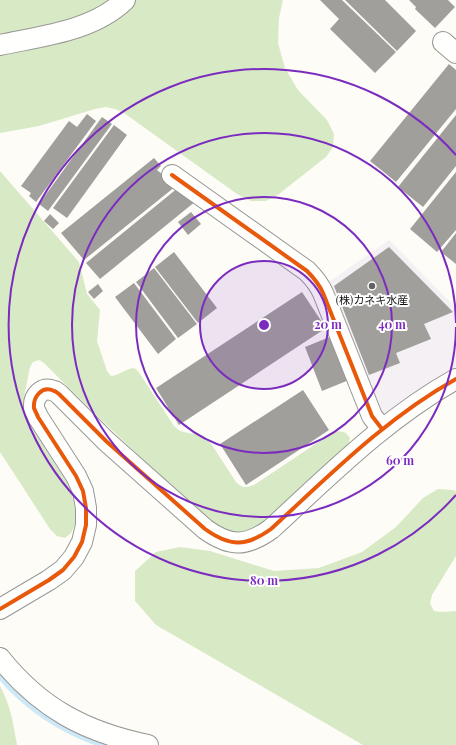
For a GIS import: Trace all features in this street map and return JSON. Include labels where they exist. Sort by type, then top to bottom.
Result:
[{"type":"street","points":[[0,45],[68,31],[94,21],[119,6],[125,0]]},
{"type":"street","points":[[172,175],[314,277],[323,293],[372,416],[382,429]]},
{"type":"street","points":[[0,609],[49,580],[62,570],[74,557],[82,542],[86,525],[86,508],[83,492],[76,476],[34,409],[35,400],[39,392],[46,389],[53,390],[59,394],[106,441],[216,538],[231,542],[245,542],[259,538],[271,529],[382,429],[418,402],[456,379]]},
{"type":"street","points":[[0,658],[12,673],[34,694],[58,711],[84,725],[111,736],[148,745]]},
{"type":"shaded area","points":[[389,240],[456,308],[456,369],[384,417],[378,415],[326,284]]},
{"type":"green space","points":[[0,0],[283,0],[279,18],[278,43],[285,68],[298,90],[327,120],[334,134],[333,147],[326,157],[279,194],[266,201],[251,201],[237,194],[124,113],[115,109],[106,107],[95,109],[39,126],[0,133]]},
{"type":"green space","points":[[0,171],[79,262],[87,294],[100,310],[97,341],[107,371],[111,376],[134,368],[138,371],[174,426],[180,431],[204,436],[210,442],[238,484],[244,487],[254,485],[332,433],[339,431],[346,433],[350,438],[348,445],[256,530],[232,534],[210,523],[93,412],[44,363],[39,360],[33,362],[30,367],[24,397],[23,411],[66,481],[72,495],[75,509],[75,524],[71,533],[65,538],[57,536],[50,529],[0,452]]},
{"type":"green space","points":[[438,489],[454,490],[456,492],[456,556],[432,595],[430,603],[434,611],[456,611],[456,745],[363,745],[156,625],[135,601],[135,571],[156,552],[180,547],[210,551],[274,571],[319,568],[362,552],[396,527],[423,498]]},
{"type":"green space","points":[[0,686],[9,708],[17,745],[0,745]]},
{"type":"building","points":[[320,0],[342,0],[396,52],[375,73],[330,29],[339,19]]},
{"type":"building","points":[[345,0],[385,0],[416,31],[397,51]]},
{"type":"building","points":[[409,0],[448,0],[455,7],[435,28],[415,9],[416,7]]},
{"type":"building","points":[[449,64],[456,70],[456,109],[396,182],[370,161]]},
{"type":"building","points":[[87,114],[96,121],[36,202],[29,196],[31,193],[21,186],[69,121],[77,127]]},
{"type":"building","points":[[456,115],[456,166],[423,207],[398,187]]},
{"type":"building","points":[[102,117],[112,124],[48,211],[39,204]]},
{"type":"building","points":[[114,125],[127,135],[67,218],[53,208]]},
{"type":"building","points":[[154,158],[161,166],[157,170],[176,186],[84,260],[61,233]]},
{"type":"building","points":[[456,172],[456,230],[437,252],[410,229]]},
{"type":"building","points":[[179,187],[196,201],[100,279],[86,263]]},
{"type":"building","points":[[191,212],[201,224],[188,235],[178,222]]},
{"type":"building","points":[[50,214],[59,223],[53,229],[44,221]]},
{"type":"building","points":[[456,233],[456,264],[441,252]]},
{"type":"building","points":[[389,247],[453,312],[424,324],[431,339],[396,353],[400,363],[369,375],[334,286]]},
{"type":"building","points":[[174,252],[217,308],[198,323],[155,267]]},
{"type":"building","points":[[154,268],[197,324],[178,338],[136,282]]},
{"type":"building","points":[[134,283],[176,339],[158,354],[115,297]]},
{"type":"building","points":[[98,284],[103,291],[94,299],[88,292]]},
{"type":"building","points":[[302,292],[326,328],[179,425],[156,388]]},
{"type":"building","points":[[332,336],[349,380],[322,391],[305,347]]},
{"type":"building","points":[[303,390],[329,430],[246,485],[220,444]]},
{"type":"waterway","points":[[0,676],[26,703],[47,718],[69,731],[103,745]]},
{"type":"cycle path","points":[[172,175],[307,271],[314,279],[323,293],[372,416],[382,429]]},
{"type":"cycle path","points":[[0,609],[63,570],[74,557],[82,542],[86,525],[86,508],[83,491],[76,476],[38,417],[34,408],[35,400],[42,391],[50,390],[59,394],[106,441],[205,529],[230,542],[246,542],[271,529],[359,448],[382,429],[430,394],[456,379]]},
{"type":"place","name":"(株)カネキ水産","points":[[372,286]]}]
